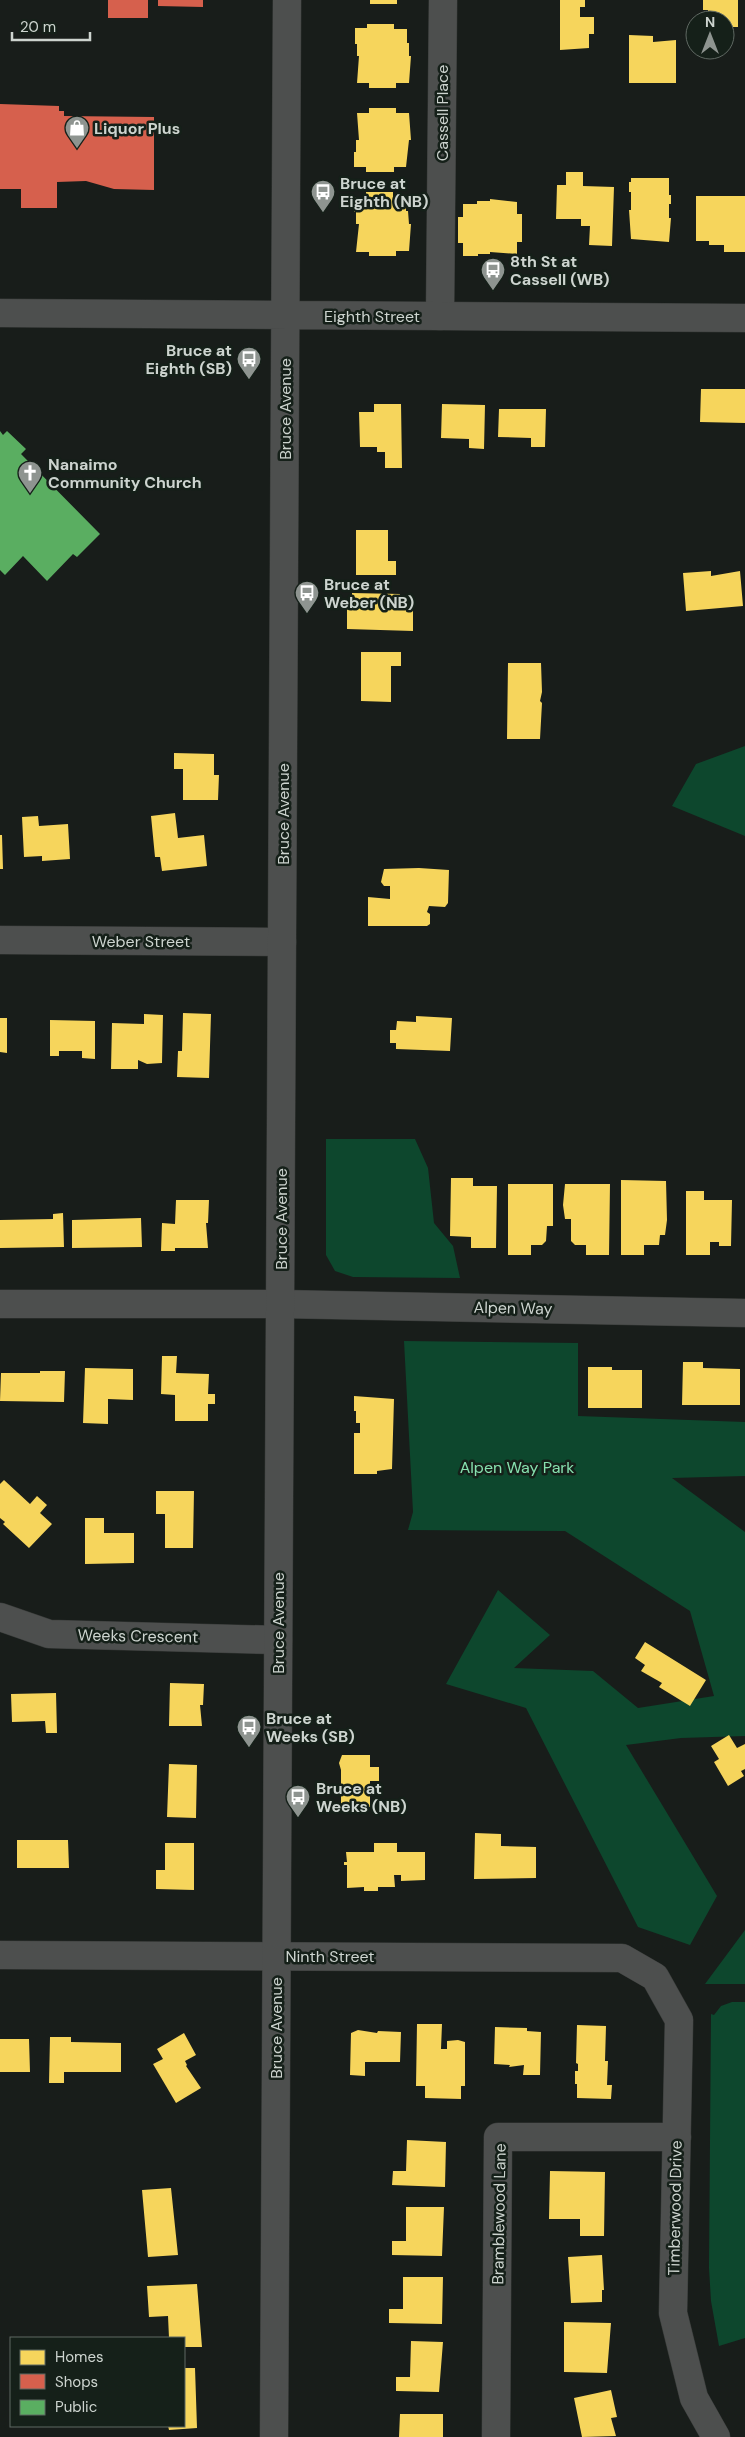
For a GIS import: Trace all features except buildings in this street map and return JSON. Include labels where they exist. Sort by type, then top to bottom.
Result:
[{"type":"street","name":"Bruce Avenue","points":[[274,2437],[287,0]]},
{"type":"street","name":"Cassell Place","points":[[440,316],[443,0]]},
{"type":"street","name":"Eighth Street","points":[[0,314],[745,318]]},
{"type":"street","name":"Weber Street","points":[[0,940],[282,942]]},
{"type":"street","points":[[0,1304],[280,1304]]},
{"type":"street","name":"Alpen Way","points":[[280,1304],[745,1313]]},
{"type":"street","name":"Weeks Crescent","points":[[0,1617],[49,1634],[278,1640]]},
{"type":"street","name":"Ninth Street","points":[[0,1954],[622,1958],[655,1977]]},
{"type":"street","name":"Timberwood Drive","points":[[655,1977],[679,2020],[673,2313],[694,2398],[716,2437]]},
{"type":"street","name":"Bramblewood Lane","points":[[496,2437],[498,2137],[676,2137]]},
{"type":"green space","points":[[745,746],[745,836],[672,806],[696,764]]},
{"type":"green space","points":[[326,1139],[415,1139],[428,1168],[434,1223],[453,1246],[460,1278],[353,1277],[335,1271],[326,1255]]},
{"type":"green space","name":"Alpen Way Park","points":[[404,1341],[578,1343],[578,1416],[745,1422],[745,1476],[672,1478],[745,1532],[745,1736],[681,1738],[626,1745],[717,1896],[690,1945],[638,1927],[526,1708],[446,1684],[498,1590],[550,1635],[514,1668],[593,1671],[638,1708],[714,1696],[690,1611],[565,1531],[408,1530],[413,1512]]},
{"type":"green space","points":[[745,1930],[745,1984],[705,1984]]},
{"type":"green space","points":[[732,2002],[745,2002],[745,2338],[719,2346],[711,2301],[709,2268],[711,2014],[714,2015],[721,2006]]},
{"type":"place","name":"Liquor Plus","points":[[77,149]]},
{"type":"place","name":"Bruce at Eighth (NB)","points":[[323,213]]},
{"type":"place","name":"8th St at Cassell (WB)","points":[[493,291]]},
{"type":"place","name":"Bruce at Eighth (SB)","points":[[249,380]]},
{"type":"place","name":"Nanaimo Community Church","points":[[30,494]]},
{"type":"place","name":"Bruce at Weber (NB)","points":[[307,614]]},
{"type":"place","name":"Bruce at Weeks (SB)","points":[[249,1748]]},
{"type":"place","name":"Bruce at Weeks (NB)","points":[[298,1818]]}]
